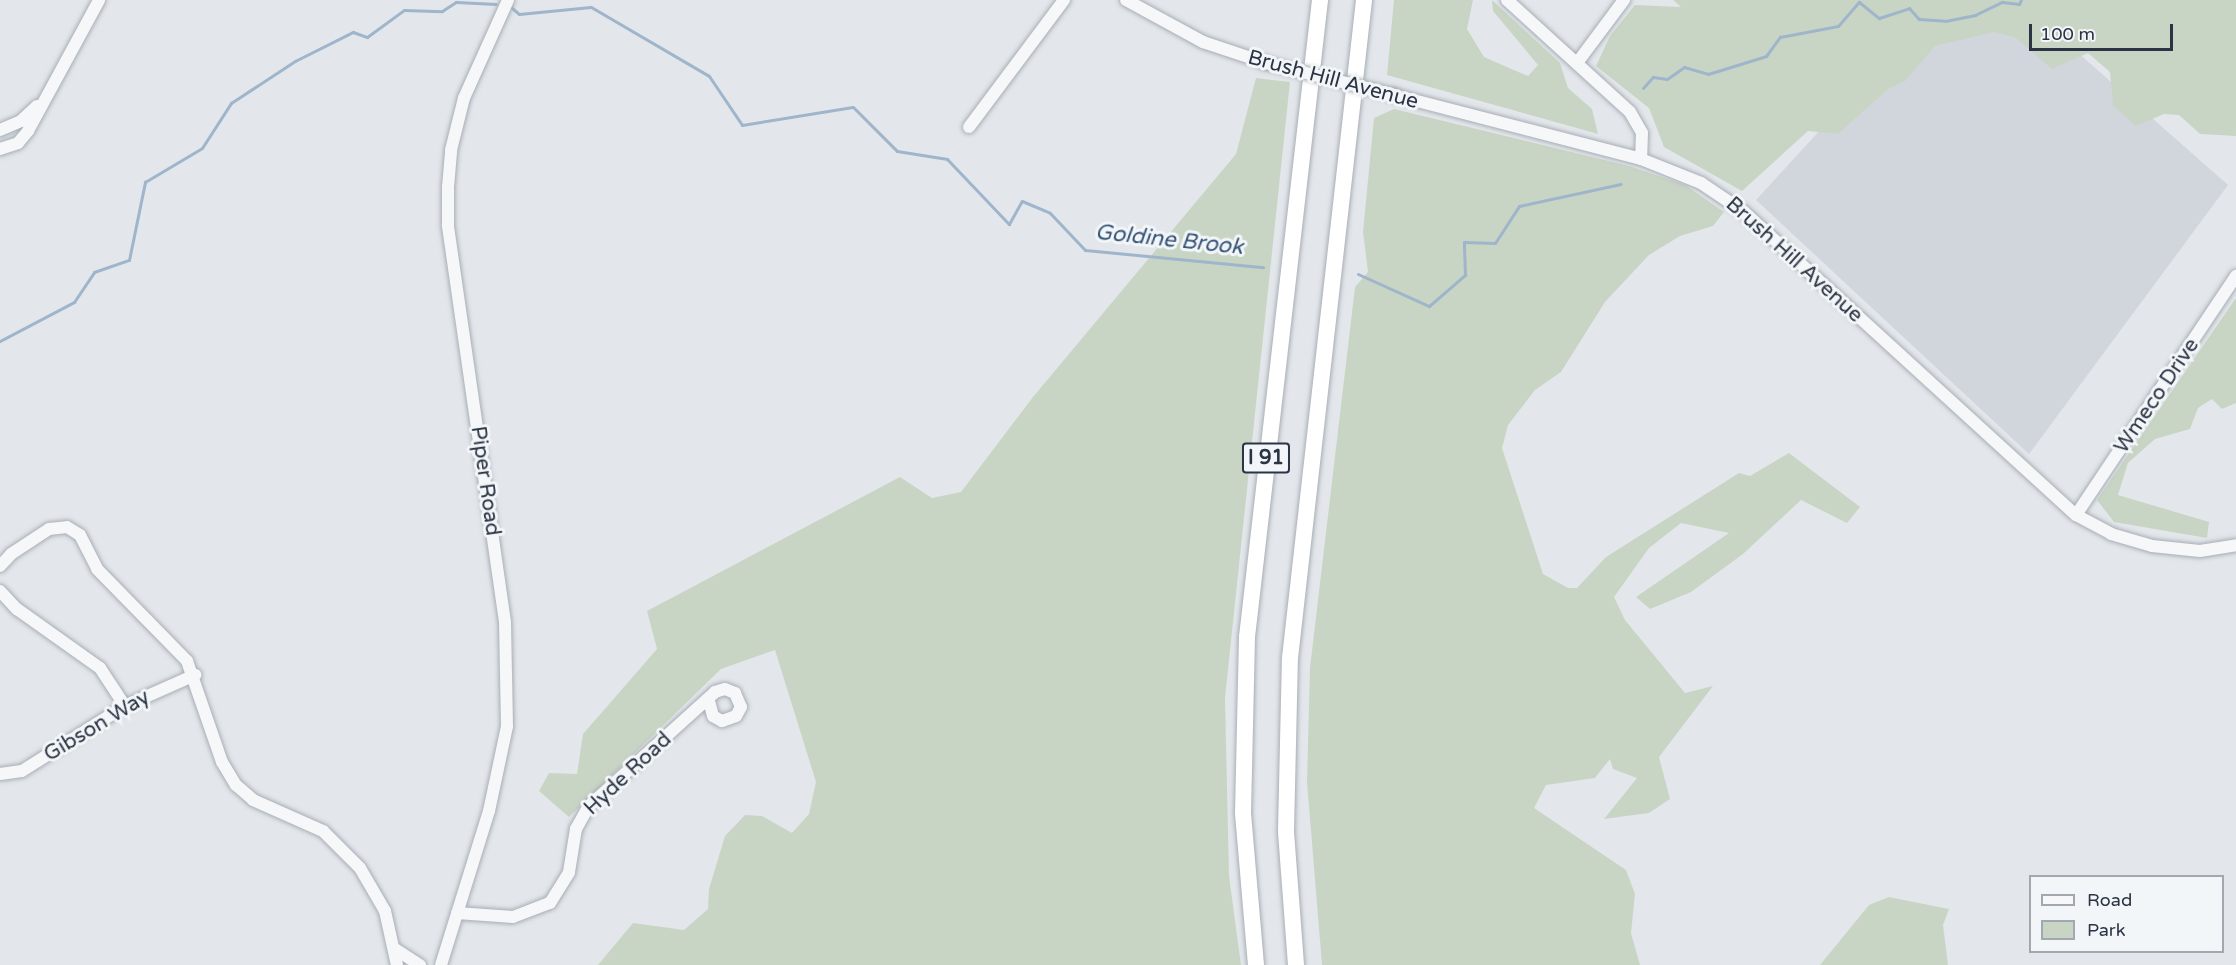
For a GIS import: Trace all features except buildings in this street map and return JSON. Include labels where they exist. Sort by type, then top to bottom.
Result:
[{"type":"highway","name":"I 91","points":[[1256,965],[1243,813],[1247,637],[1320,0]]},
{"type":"highway","name":"I 91","points":[[1296,965],[1286,831],[1289,670],[1364,0]]},
{"type":"street","points":[[0,149],[22,139],[99,0]]},
{"type":"street","name":"Piper Road","points":[[441,965],[500,765],[507,726],[508,664],[448,225],[448,187],[451,150],[464,98],[508,0]]},
{"type":"street","points":[[969,127],[1065,0]]},
{"type":"street","name":"Brush Hill Avenue","points":[[1126,0],[1203,42],[1266,63],[1641,159],[1701,183],[1744,212],[2076,515],[2111,534],[2152,546],[2200,551],[2236,545]]},
{"type":"street","points":[[1507,0],[1636,120],[1643,138],[1641,159]]},
{"type":"street","points":[[1577,63],[1624,0]]},
{"type":"street","points":[[0,130],[21,121],[40,103]]},
{"type":"street","name":"Wmeco Drive","points":[[2076,515],[2236,276]]},
{"type":"street","points":[[0,566],[45,531],[71,528],[85,541],[97,569],[179,649],[195,675],[230,778],[253,800],[313,825],[344,849],[377,896],[395,949],[397,965]]},
{"type":"street","points":[[0,591],[12,606],[100,668],[124,706]]},
{"type":"street","name":"Gibson Way","points":[[0,774],[22,771],[124,706],[195,675]]},
{"type":"street","name":"Hyde Road","points":[[456,913],[513,917],[550,903],[569,872],[576,829],[589,806],[709,701]]},
{"type":"street","points":[[395,949],[420,965]]},
{"type":"shaded area","points":[[1939,0],[2018,0],[2228,185],[2029,454],[1756,200]]},
{"type":"green space","points":[[1394,0],[1473,0],[1467,29],[1484,57],[1528,76],[1538,65],[1493,11],[1492,0],[1560,63],[1568,88],[1592,109],[1598,134],[1387,75]]},
{"type":"green space","points":[[1673,0],[2236,0],[2236,136],[2200,134],[2179,115],[2164,114],[2136,126],[2113,106],[2110,72],[2088,53],[2052,69],[2016,38],[1994,32],[1935,46],[1905,81],[1888,89],[1838,134],[1808,131],[1742,191],[1664,147],[1649,108],[1596,66],[1610,36],[1635,5],[1681,7]]},
{"type":"green space","points":[[1256,78],[1290,82],[1225,698],[1229,876],[1241,965],[598,965],[633,923],[684,930],[708,909],[709,889],[725,836],[745,815],[762,816],[792,833],[809,814],[816,782],[775,650],[721,669],[569,817],[539,791],[549,773],[577,774],[583,734],[657,649],[647,611],[900,477],[932,498],[961,492],[1033,397],[1236,154]]},
{"type":"green space","points":[[1394,109],[1629,166],[1685,185],[1724,212],[1713,226],[1680,236],[1649,255],[1605,302],[1561,372],[1535,390],[1508,425],[1502,448],[1543,574],[1568,588],[1577,588],[1606,557],[1739,473],[1750,476],[1789,453],[1860,507],[1847,523],[1801,500],[1743,554],[1691,592],[1650,609],[1636,597],[1729,533],[1681,523],[1649,548],[1614,597],[1625,620],[1685,693],[1713,686],[1659,757],[1670,799],[1649,813],[1604,819],[1637,778],[1613,769],[1610,759],[1595,778],[1546,785],[1534,808],[1626,870],[1635,894],[1631,933],[1640,965],[1322,965],[1307,782],[1310,668],[1355,287],[1368,272],[1363,232],[1374,118]]},
{"type":"green space","points":[[2236,298],[2236,403],[2222,409],[2212,399],[2198,408],[2190,429],[2155,439],[2128,463],[2118,495],[2209,522],[2207,538],[2114,522],[2097,500]]},
{"type":"green space","points":[[1889,897],[1949,909],[1943,925],[1948,965],[1820,965],[1869,905]]},
{"type":"waterway","name":"Goldine Brook","points":[[1643,88],[1653,77],[1667,79],[1684,67],[1708,74],[1766,56],[1780,37],[1838,26],[1859,2],[1879,18],[1909,8],[1919,19],[1945,21],[1975,15],[2002,2],[2019,4],[2021,0]]},
{"type":"waterway","name":"Goldine Brook","points":[[0,341],[74,302],[94,272],[129,260],[145,182],[202,148],[231,103],[295,61],[353,32],[367,37],[404,10],[442,11],[456,2],[496,4]]},
{"type":"waterway","name":"Goldine Brook","points":[[512,8],[519,14],[591,7],[709,76],[742,125],[853,107],[897,151],[947,159],[1009,224],[1022,201],[1050,213],[1085,250],[1263,267]]},
{"type":"waterway","name":"Goldine Brook","points":[[1358,274],[1429,306],[1465,275],[1464,242],[1495,243],[1519,206],[1621,184]]}]
